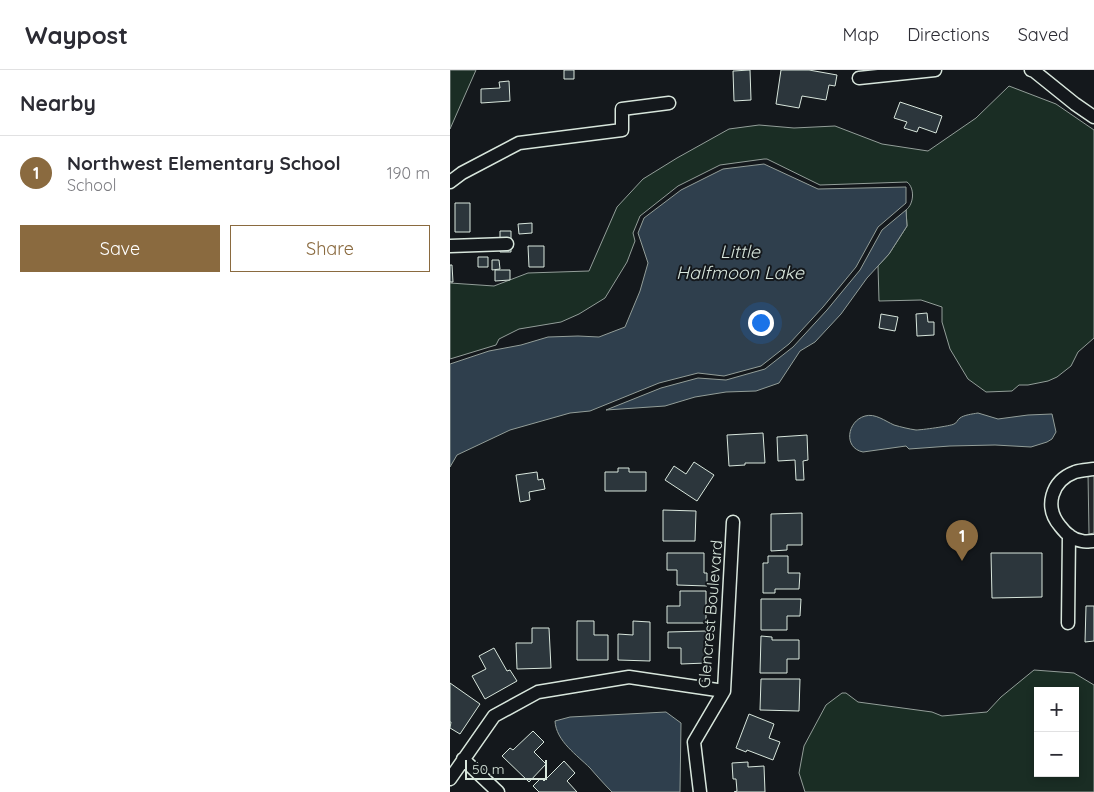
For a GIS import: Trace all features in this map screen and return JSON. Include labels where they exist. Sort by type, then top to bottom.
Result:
[{"type":"street","points":[[859,78],[935,70]]},
{"type":"street","points":[[1031,70],[1094,117]]},
{"type":"street","points":[[450,182],[462,173],[519,143],[622,130],[622,110],[669,103]]},
{"type":"street","points":[[450,246],[507,244]]},
{"type":"street","points":[[1094,470],[1084,470],[1063,479],[1055,488],[1051,509],[1055,520],[1064,532],[1083,542],[1094,541]]},
{"type":"street","name":"Glencrest Boulevard","points":[[700,792],[694,742],[724,691],[733,522]]},
{"type":"street","points":[[1068,623],[1069,535]]},
{"type":"street","points":[[450,779],[494,716],[538,692],[629,677],[724,691]]},
{"type":"street","points":[[463,759],[498,792]]},
{"type":"green space","points":[[450,70],[476,70],[450,129]]},
{"type":"green space","points":[[1009,86],[1056,104],[1094,130],[1094,338],[1078,352],[1071,366],[1057,377],[1048,381],[1019,385],[1012,391],[986,392],[968,379],[950,349],[942,322],[942,307],[921,300],[879,301],[878,266],[889,254],[907,226],[906,210],[911,204],[912,192],[907,182],[820,185],[767,159],[720,165],[678,186],[640,216],[633,233],[635,241],[627,262],[605,298],[579,314],[561,322],[519,329],[499,339],[496,345],[450,359],[450,283],[494,286],[528,273],[589,271],[617,207],[643,179],[729,129],[759,125],[794,128],[835,126],[882,144],[928,151],[976,118]]},
{"type":"green space","points":[[1034,670],[1074,673],[1094,685],[1094,792],[805,792],[799,773],[804,746],[826,705],[842,693],[846,693],[858,702],[932,712],[942,716],[987,712],[1001,697]]},
{"type":"shaded area","points":[[1088,474],[1094,474],[1094,533],[1089,534]]},
{"type":"water","name":"Little Halfmoon Lake","points":[[764,164],[818,189],[906,187],[906,203],[878,227],[856,267],[823,307],[789,344],[761,366],[724,376],[698,373],[659,383],[590,411],[570,413],[510,430],[457,455],[450,467],[450,364],[489,351],[521,345],[548,337],[599,337],[625,327],[640,291],[648,263],[638,233],[644,218],[681,190],[723,169]]},
{"type":"water","points":[[906,210],[907,226],[889,254],[867,278],[841,314],[815,342],[800,351],[779,383],[756,391],[726,392],[695,397],[665,406],[606,410],[661,388],[698,378],[726,380],[765,369],[793,347],[827,310],[860,270],[882,230]]},
{"type":"water","points":[[978,413],[998,419],[1052,414],[1056,432],[1052,439],[1047,442],[1031,447],[995,445],[909,449],[906,446],[863,452],[857,450],[850,440],[851,429],[854,423],[869,415],[876,416],[894,425],[916,430],[952,425],[962,417]]},
{"type":"water","points":[[666,712],[681,723],[680,792],[612,792],[563,741],[556,728],[555,721],[570,717]]},
{"type":"building","points":[[564,70],[574,70],[574,79],[564,79]]},
{"type":"building","points":[[750,70],[751,100],[734,101],[733,71]]},
{"type":"building","points":[[781,70],[809,70],[837,75],[835,86],[829,85],[826,100],[802,96],[799,108],[776,104]]},
{"type":"building","points":[[509,81],[510,101],[481,103],[481,89],[500,88],[499,82]]},
{"type":"building","points":[[900,102],[942,116],[936,133],[919,127],[917,132],[904,128],[907,122],[894,118]]},
{"type":"building","points":[[455,203],[470,203],[470,232],[455,232]]},
{"type":"building","points":[[532,223],[532,233],[519,234],[518,224]]},
{"type":"building","points":[[500,231],[511,231],[511,252],[500,252]]},
{"type":"building","points":[[528,246],[544,246],[544,267],[529,267]]},
{"type":"building","points":[[478,257],[488,257],[488,267],[478,267]]},
{"type":"building","points":[[492,260],[499,260],[500,269],[492,270]]},
{"type":"building","points":[[450,265],[452,265],[453,282],[450,282]]},
{"type":"building","points":[[495,270],[510,270],[510,280],[495,281]]},
{"type":"building","points":[[927,313],[928,322],[934,322],[934,335],[917,336],[916,314]]},
{"type":"building","points":[[881,314],[898,317],[895,331],[879,328]]},
{"type":"building","points":[[763,433],[765,463],[745,463],[745,465],[729,466],[727,435]]},
{"type":"building","points":[[807,435],[808,460],[803,461],[804,480],[796,480],[795,460],[778,461],[777,437]]},
{"type":"building","points":[[694,462],[714,475],[697,501],[665,480],[674,466],[686,474]]},
{"type":"building","points":[[618,468],[629,468],[629,472],[646,472],[646,491],[605,491],[605,472],[618,472]]},
{"type":"building","points":[[537,472],[538,480],[543,479],[545,489],[529,492],[530,500],[520,502],[516,475]]},
{"type":"building","points":[[663,510],[696,511],[695,541],[663,541]]},
{"type":"building","points":[[802,513],[802,545],[787,545],[787,550],[771,551],[771,514]]},
{"type":"building","points":[[667,553],[704,553],[704,573],[707,573],[707,586],[677,585],[677,570],[667,570]]},
{"type":"building","points":[[991,553],[1042,553],[1042,597],[992,598]]},
{"type":"building","points":[[768,556],[788,556],[788,573],[800,573],[799,589],[775,589],[775,593],[763,593],[763,563],[768,563]]},
{"type":"building","points":[[680,591],[706,591],[706,623],[667,623],[667,606],[680,606]]},
{"type":"building","points":[[761,599],[801,599],[800,616],[787,616],[787,630],[761,630]]},
{"type":"building","points":[[1086,606],[1094,606],[1094,641],[1085,642]]},
{"type":"building","points":[[577,621],[594,621],[594,635],[608,635],[608,660],[577,660]]},
{"type":"building","points":[[633,621],[650,622],[650,661],[618,660],[618,634],[633,635]]},
{"type":"building","points":[[532,628],[549,628],[551,668],[517,669],[516,643],[532,643]]},
{"type":"building","points":[[706,631],[706,663],[681,664],[681,648],[668,648],[668,632]]},
{"type":"building","points":[[761,636],[772,637],[772,640],[799,640],[799,659],[787,659],[787,673],[760,673]]},
{"type":"building","points":[[494,648],[507,671],[510,670],[517,681],[485,699],[472,676],[486,669],[479,656]]},
{"type":"building","points":[[761,679],[800,679],[799,711],[760,710]]},
{"type":"building","points":[[450,683],[480,704],[460,734],[450,728]]},
{"type":"building","points":[[749,714],[774,724],[769,738],[780,742],[773,760],[736,748]]},
{"type":"building","points":[[533,731],[544,742],[534,752],[546,764],[529,782],[502,756],[510,748],[513,750]]},
{"type":"building","points":[[564,761],[575,773],[567,781],[577,792],[539,792],[533,786],[541,778],[544,781]]},
{"type":"building","points":[[748,762],[748,767],[764,766],[765,792],[734,792],[737,791],[736,779],[733,779],[732,763]]},
{"type":"place","name":"Northwest Elementary School","points":[[962,561]]}]
